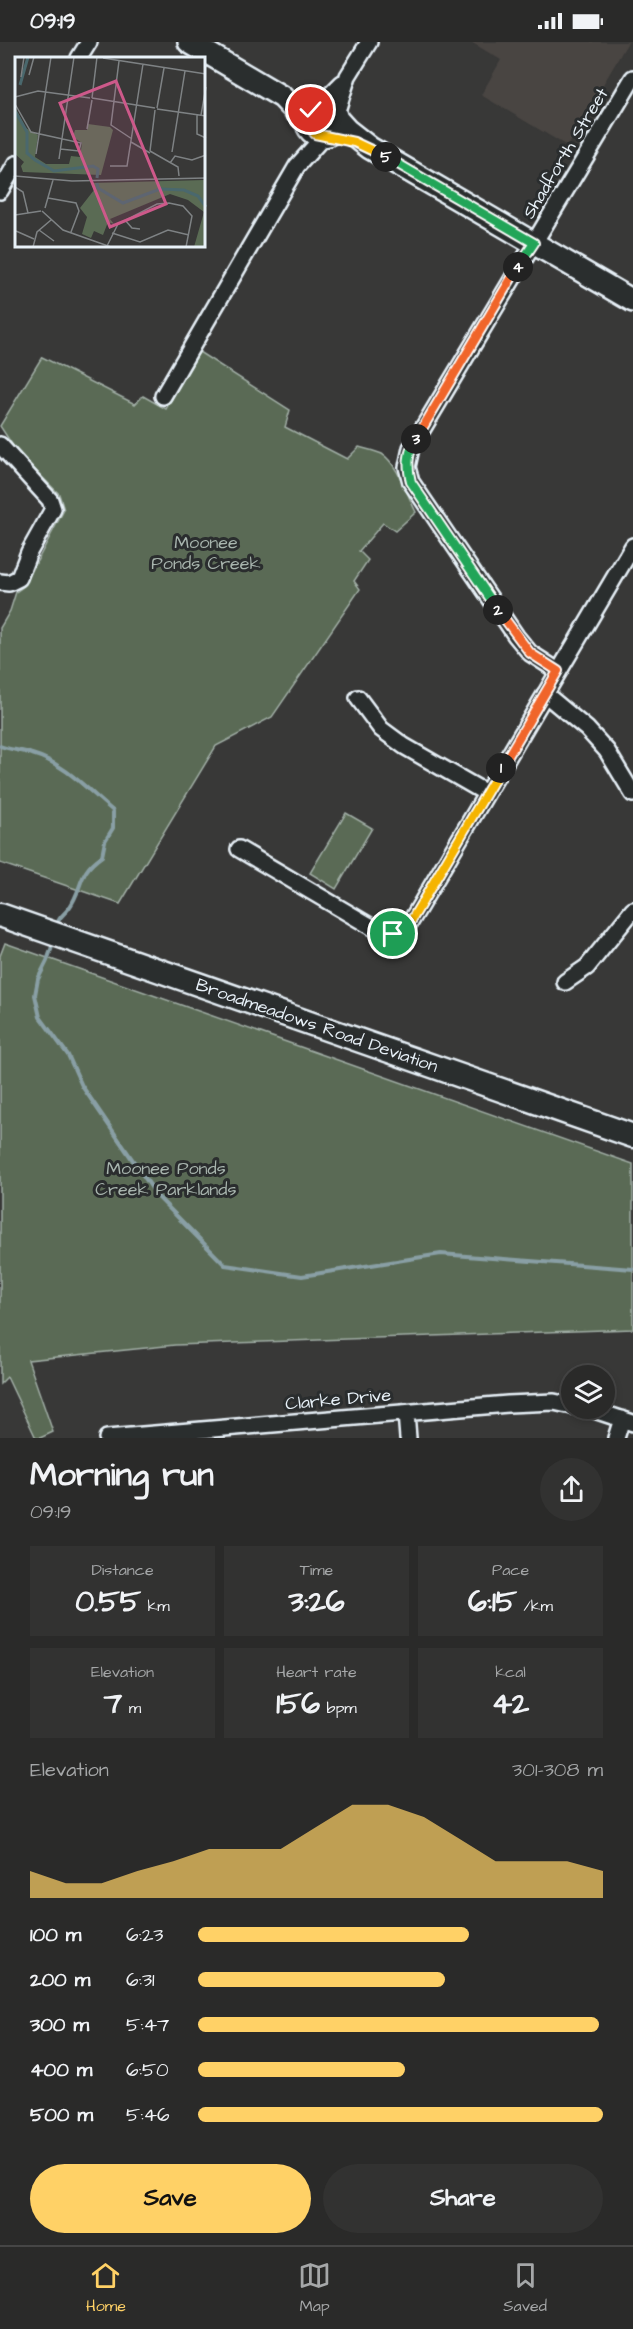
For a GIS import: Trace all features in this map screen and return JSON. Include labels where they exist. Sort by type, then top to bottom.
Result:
[{"type":"main road","name":"Broadmeadows Road Deviation","points":[[0,915],[633,1136]]},
{"type":"street","points":[[80,57],[89,42]]},
{"type":"street","points":[[189,42],[322,121],[347,130],[370,148],[633,301]]},
{"type":"street","points":[[164,396],[297,166],[305,146],[369,42]]},
{"type":"street","name":"Shadforth Street","points":[[558,671],[530,653],[516,636],[411,482],[407,466],[411,448],[633,78]]},
{"type":"street","points":[[0,192],[15,166]]},
{"type":"street","points":[[0,445],[50,500],[53,508],[29,552],[19,578],[9,583],[0,582]]},
{"type":"street","points":[[239,849],[382,933],[393,934],[400,931],[411,921],[633,546]]},
{"type":"street","points":[[545,694],[587,729],[608,752],[633,794]]},
{"type":"street","points":[[358,698],[381,729],[404,746],[486,793]]},
{"type":"street","points":[[565,982],[587,967],[633,910]]},
{"type":"street","name":"Clarke Drive","points":[[106,1438],[183,1435],[508,1404],[561,1404]]},
{"type":"street","points":[[406,1413],[408,1438]]},
{"type":"street","points":[[616,1438],[627,1421]]},
{"type":"shaded area","points":[[471,42],[628,42],[567,146],[481,95],[501,60]]},
{"type":"green space","name":"Moonee Ponds Creek","points":[[199,352],[290,410],[285,427],[347,459],[359,447],[382,454],[393,465],[416,512],[395,531],[383,523],[359,551],[368,560],[354,581],[360,589],[272,717],[216,746],[120,904],[0,863],[0,628],[10,611],[16,592],[24,586],[64,510],[59,494],[17,452],[0,426],[42,357],[135,404],[143,396],[166,409]]},
{"type":"green space","points":[[346,813],[372,828],[336,889],[310,873]]},
{"type":"green space","name":"Moonee Ponds Creek Parklands","points":[[5,943],[633,1164],[633,1329],[175,1345],[28,1360],[53,1432],[36,1438],[7,1377],[0,1384],[0,956]]},
{"type":"waterway","name":"Moonee Ponds Creek","points":[[0,746],[44,758],[55,764],[113,811],[113,828],[105,841],[102,856],[84,875],[74,900],[56,928]]},
{"type":"waterway","name":"Moonee Ponds Creek","points":[[54,941],[38,979],[35,995],[40,1017],[68,1055],[82,1086],[158,1197],[225,1265],[302,1276],[441,1254],[633,1269]]},
{"type":"route","points":[[311,110],[308,113],[307,123],[315,134],[345,139],[370,148],[534,243],[411,448],[407,466],[411,482],[516,636],[530,653],[558,671],[411,921],[393,934]]}]
